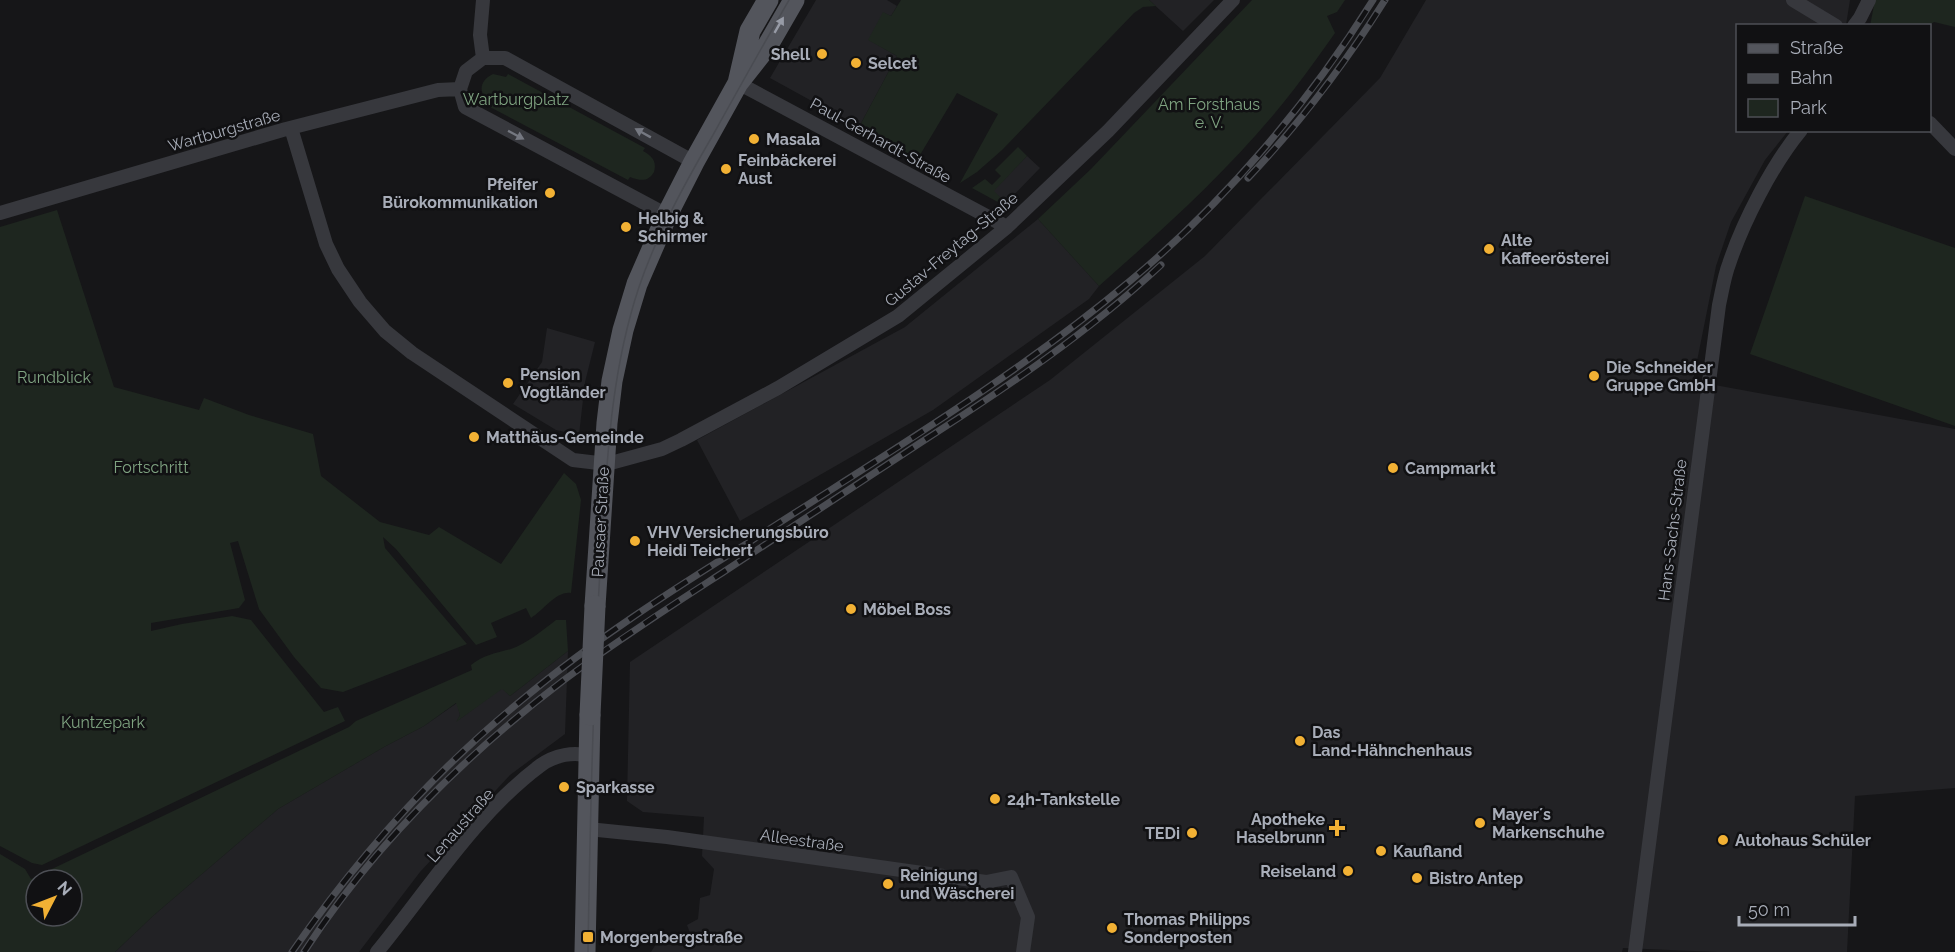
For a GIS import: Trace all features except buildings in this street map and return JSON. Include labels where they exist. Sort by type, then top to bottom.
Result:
[{"type":"main road","name":"Pausaer Straße","points":[[738,83],[750,31],[768,0]]},
{"type":"main road","name":"Pausaer Straße","points":[[585,952],[590,715],[595,606],[612,381],[623,330],[637,284],[667,215],[694,162],[738,83],[764,52],[794,0]]},
{"type":"street","points":[[483,0],[480,35],[483,58]]},
{"type":"street","name":"Gustav-Freytag-Straße","points":[[604,464],[662,449],[778,388],[898,316],[1007,227],[1108,131],[1233,0]]},
{"type":"street","points":[[1793,0],[1833,24]]},
{"type":"street","points":[[1856,24],[1869,0]]},
{"type":"street","points":[[667,215],[465,107],[460,89],[466,71],[483,58],[505,58],[694,162]]},
{"type":"street","name":"Paul-Gerhardt-Straße","points":[[738,83],[1007,227]]},
{"type":"street","name":"Wartburgstraße","points":[[0,213],[291,128],[438,90],[460,89]]},
{"type":"street","points":[[1931,125],[1955,149]]},
{"type":"street","points":[[291,128],[326,244],[338,269],[360,302],[385,331],[412,353],[573,460],[604,464]]},
{"type":"street","name":"Hans-Sachs-Straße","points":[[1635,952],[1719,305],[1728,265],[1748,219],[1786,148],[1799,132]]},
{"type":"street","name":"Lenaustraße","points":[[377,952],[470,834],[506,796],[542,764],[555,757],[576,754],[590,757]]},
{"type":"street","name":"Alleestraße","points":[[588,829],[667,837],[986,882],[1011,877],[1028,916],[1023,952]]},
{"type":"shaded area","points":[[816,0],[887,0],[897,6],[891,16],[884,13],[869,40],[897,56],[859,127],[770,78]]},
{"type":"shaded area","points":[[1149,0],[1214,0],[1183,31]]},
{"type":"shaded area","points":[[1426,0],[1850,0],[1846,24],[1736,24],[1736,132],[1787,132],[1765,160],[1731,222],[1716,266],[1693,381],[1955,429],[1955,788],[1855,796],[1847,952],[1717,952],[1623,948],[1622,952],[651,952],[656,944],[691,946],[693,941],[687,925],[698,919],[700,898],[710,895],[714,869],[702,856],[704,817],[643,812],[627,801],[630,662],[1050,380],[1205,256],[1380,78]]},
{"type":"shaded area","points":[[1027,156],[1040,168],[1006,203],[993,191]]},
{"type":"shaded area","points":[[1038,219],[1099,286],[1089,299],[933,410],[740,521],[697,440],[905,327]]},
{"type":"shaded area","points":[[547,328],[595,342],[585,382],[579,435],[556,430],[513,404],[542,362]]},
{"type":"shaded area","points":[[568,651],[565,734],[510,775],[420,872],[359,952],[115,952],[154,915],[278,809],[424,726],[457,703],[460,715],[457,721],[502,688],[510,696]]},
{"type":"green space","points":[[901,0],[1149,0],[1156,6],[1143,7],[1134,13],[1002,150],[977,172],[960,183],[998,114],[957,93],[917,160],[859,127],[897,56],[868,40],[883,12],[891,16]]},
{"type":"green space","name":"Am Forsthaus e. V.","points":[[1252,0],[1345,0],[1337,12],[1327,16],[1335,33],[1273,115],[1202,192],[1099,286],[1038,219],[1091,169]]},
{"type":"green space","points":[[1875,0],[1955,0],[1955,27],[1934,22],[1931,24],[1870,24]]},
{"type":"green space","name":"Wartburgplatz","points":[[493,74],[506,77],[508,74],[645,148],[643,151],[654,162],[654,172],[647,179],[630,177],[628,180],[490,107],[492,104],[482,92],[482,84]]},
{"type":"green space","points":[[1018,147],[1027,156],[994,191],[1006,203],[1009,200],[1012,203],[1007,207],[972,188],[985,179],[992,185],[1001,176],[995,170]]},
{"type":"green space","points":[[1805,196],[1955,248],[1955,426],[1750,354]]},
{"type":"green space","points":[[57,210],[114,387],[199,410],[204,398],[249,415],[313,434],[321,476],[380,522],[429,535],[439,527],[501,564],[564,473],[576,484],[581,500],[571,593],[555,598],[531,618],[526,608],[491,623],[497,637],[476,645],[396,549],[383,537],[385,548],[467,644],[343,692],[321,688],[294,657],[259,609],[238,541],[230,543],[245,600],[239,608],[151,623],[151,631],[232,616],[251,620],[324,712],[338,707],[345,721],[42,865],[32,863],[0,846],[0,227]]},
{"type":"green space","points":[[556,620],[566,620],[568,651],[510,696],[502,689],[456,722],[460,715],[456,703],[424,726],[278,809],[154,915],[115,952],[0,952],[0,854],[24,868],[24,928],[84,928],[84,868],[54,868],[349,727],[356,721],[472,670],[471,665],[480,659],[517,647]]},
{"type":"tram line","points":[[588,952],[592,752],[601,553],[611,419],[622,353],[639,287],[663,228],[789,0]]},
{"type":"railway","points":[[292,952],[343,883],[398,817],[458,756],[550,677],[663,597],[992,384],[1085,317],[1165,251],[1231,185],[1293,114],[1348,39],[1373,0]]},
{"type":"railway","points":[[1248,178],[1321,92],[1385,0]]},
{"type":"railway","points":[[304,952],[331,913],[390,839],[456,772],[527,709],[624,638],[1014,381],[1075,337],[1161,265]]},
{"type":"place","name":"Shell","points":[[822,54]]},
{"type":"place","name":"Selcet","points":[[856,63]]},
{"type":"place","name":"Masala","points":[[754,139]]},
{"type":"place","name":"Feinbäckerei Aust","points":[[726,169]]},
{"type":"place","name":"Pfeifer Bürokommunikation","points":[[550,193]]},
{"type":"place","name":"Helbig & Schirmer","points":[[626,227]]},
{"type":"place","name":"Alte Kaffeerösterei","points":[[1489,249]]},
{"type":"place","name":"Die Schneider Gruppe GmbH","points":[[1594,376]]},
{"type":"place","name":"Pension Vogtländer","points":[[508,383]]},
{"type":"place","name":"Matthäus-Gemeinde","points":[[474,437]]},
{"type":"place","name":"Campmarkt","points":[[1393,468]]},
{"type":"place","name":"VHV Versicherungsbüro Heidi Teichert","points":[[635,541]]},
{"type":"place","name":"Möbel Boss","points":[[851,609]]},
{"type":"place","name":"Das Land-Hähnchenhaus","points":[[1300,741]]},
{"type":"place","name":"Sparkasse","points":[[564,787]]},
{"type":"place","name":"24h-Tankstelle","points":[[995,799]]},
{"type":"place","name":"Mayer´s Markenschuhe","points":[[1480,823]]},
{"type":"place","name":"Apotheke Haselbrunn","points":[[1337,828]]},
{"type":"place","name":"TEDi","points":[[1192,833]]},
{"type":"place","name":"Autohaus Schüler","points":[[1723,840]]},
{"type":"place","name":"Kaufland","points":[[1381,851]]},
{"type":"place","name":"Reiseland","points":[[1348,871]]},
{"type":"place","name":"Bistro Antep","points":[[1417,878]]},
{"type":"place","name":"Reinigung und Wäscherei","points":[[888,884]]},
{"type":"place","name":"Thomas Philipps Sonderposten","points":[[1112,928]]},
{"type":"place","name":"Morgenbergstraße","points":[[588,937]]},
{"type":"park label","name":"Rundblick","points":[[54,377]]},
{"type":"park label","name":"Fortschritt","points":[[151,467]]},
{"type":"park label","name":"Kuntzepark","points":[[103,722]]}]
